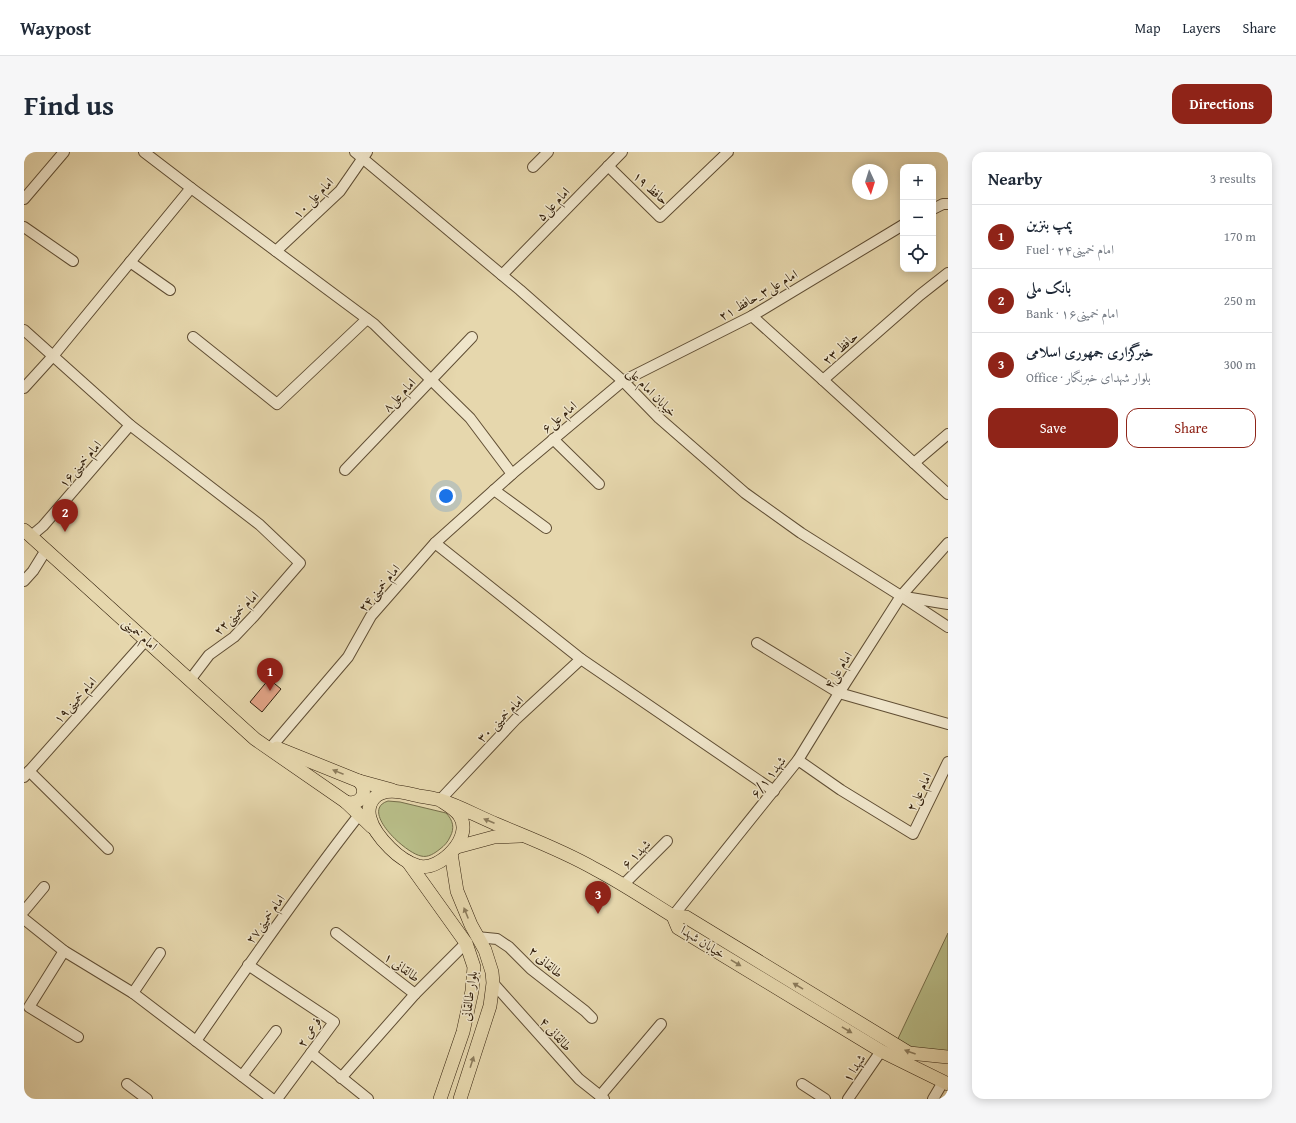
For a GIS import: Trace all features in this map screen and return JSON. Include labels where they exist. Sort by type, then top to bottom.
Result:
[{"type":"main road","name":"امام خمینی","points":[[28,533],[255,739],[346,802],[374,830]]},
{"type":"main road","name":"امام خمینی","points":[[255,739],[359,781],[401,792]]},
{"type":"main road","points":[[346,802],[356,802],[363,795],[364,790],[359,781]]},
{"type":"main road","points":[[454,850],[462,832],[462,822],[459,815],[440,800],[401,792],[387,791],[378,794],[371,801],[369,809],[370,819],[374,830],[395,853],[419,866],[431,865],[454,850],[494,837],[525,836]]},
{"type":"main road","name":"خیابان شهدا","points":[[440,800],[525,836],[594,868],[673,916],[686,917],[757,968],[881,1051],[946,1083]]},
{"type":"main road","name":"بلوار طالقانی","points":[[440,1099],[462,1036],[472,991],[474,967],[471,925],[457,891],[454,850]]},
{"type":"main road","name":"بلوار طالقانی","points":[[407,860],[472,940],[485,950],[492,972],[493,983],[490,1006],[460,1099]]},
{"type":"main road","name":"خیابان شهدا","points":[[757,968],[909,1053],[948,1057]]},
{"type":"street","points":[[24,199],[64,152]]},
{"type":"street","points":[[144,152],[374,324],[470,418],[512,474]]},
{"type":"street","name":"خیابان امام علی","points":[[354,152],[365,155],[623,381],[659,418],[745,493],[801,533],[948,627]]},
{"type":"street","points":[[534,167],[548,152]]},
{"type":"street","name":"امام علی۵","points":[[502,275],[622,152]]},
{"type":"street","name":"حافظ ۱۹","points":[[608,166],[660,217],[728,152]]},
{"type":"street","name":"امام علی ۱۰","points":[[276,251],[340,192],[365,155]]},
{"type":"street","points":[[24,388],[53,356],[191,188]]},
{"type":"street","points":[[936,208],[943,204],[948,204]]},
{"type":"street","points":[[24,227],[73,261]]},
{"type":"street","name":"امام علی۳_حافظ ۲۱","points":[[623,381],[752,316],[900,228]]},
{"type":"street","points":[[130,262],[170,290]]},
{"type":"street","name":"حافظ ۲۳","points":[[752,316],[823,380],[920,295],[948,273]]},
{"type":"street","points":[[193,337],[277,404],[367,319]]},
{"type":"street","points":[[24,330],[130,425]]},
{"type":"street","name":"امام علی۸","points":[[345,470],[472,337]]},
{"type":"street","points":[[823,380],[948,494]]},
{"type":"street","name":"امام علی۶","points":[[512,474],[623,381]]},
{"type":"street","name":"امام خمینی۱۶","points":[[28,533],[43,526],[130,425]]},
{"type":"street","name":"امام خمینی۲۲","points":[[130,425],[260,526],[300,563],[244,627],[234,637],[209,655],[190,680]]},
{"type":"street","points":[[914,463],[948,434]]},
{"type":"street","points":[[554,439],[600,484]]},
{"type":"street","name":"امام خمینی۲۴","points":[[272,746],[348,657],[371,616],[435,543],[512,474]]},
{"type":"street","points":[[494,490],[546,528]]},
{"type":"street","points":[[435,543],[581,659],[774,791]]},
{"type":"street","name":"امام علی۴","points":[[798,760],[901,596],[948,543]]},
{"type":"street","points":[[24,581],[46,550]]},
{"type":"street","points":[[901,596],[948,604]]},
{"type":"street","name":"امام خمینی۱۹","points":[[27,774],[146,640]]},
{"type":"street","points":[[757,643],[839,693],[948,724]]},
{"type":"street","name":"امام خمینی ۳۰","points":[[440,800],[516,719],[581,659]]},
{"type":"street","name":"شهد۱ ۶/۱","points":[[673,916],[798,760],[840,790],[913,834]]},
{"type":"street","name":"امام علی۲","points":[[913,834],[944,780],[948,762]]},
{"type":"street","points":[[27,774],[108,849]]},
{"type":"street","name":"امام خمینی۲۷","points":[[196,1041],[319,866],[359,814]]},
{"type":"street","name":"شهد۱ ۶","points":[[623,885],[667,841]]},
{"type":"street","points":[[24,911],[44,886]]},
{"type":"street","points":[[24,919],[64,951],[133,993],[272,1099]]},
{"type":"street","name":"طالقانی ۱","points":[[336,933],[415,994],[472,940]]},
{"type":"street","name":"طالقانی ۲","points":[[472,940],[497,939],[509,947],[531,969],[592,1018]]},
{"type":"street","points":[[64,951],[28,1007],[78,1037]]},
{"type":"street","points":[[133,993],[160,953]]},
{"type":"street","name":"فرعی ۲","points":[[248,965],[334,1022],[277,1099]]},
{"type":"street","name":"طالقانی ۴","points":[[493,983],[579,1079],[602,1098]]},
{"type":"street","points":[[342,1078],[415,994]]},
{"type":"street","points":[[602,1098],[661,1024]]},
{"type":"street","points":[[242,1076],[276,1031]]},
{"type":"street","name":"شهدا ۱","points":[[848,1099],[881,1051]]},
{"type":"street","points":[[311,1053],[368,1099]]},
{"type":"street","points":[[933,1099],[946,1083]]},
{"type":"street","points":[[127,1084],[146,1099]]},
{"type":"street","points":[[802,1084],[825,1099]]},
{"type":"green space","points":[[388,801],[400,802],[446,813],[452,821],[453,827],[452,834],[448,841],[436,852],[426,856],[421,856],[414,853],[405,847],[396,840],[381,822],[379,813],[380,806]]},
{"type":"green space","points":[[948,933],[948,1052],[895,1045]]},
{"type":"building","points":[[269,679],[281,689],[262,712],[250,702]]},
{"type":"place","name":"بانک ملی","points":[[65,532]]},
{"type":"place","name":"پمپ بنزین","points":[[270,691]]},
{"type":"place","name":"خبرگزاری جمهوری اسلامی","points":[[598,914]]}]
